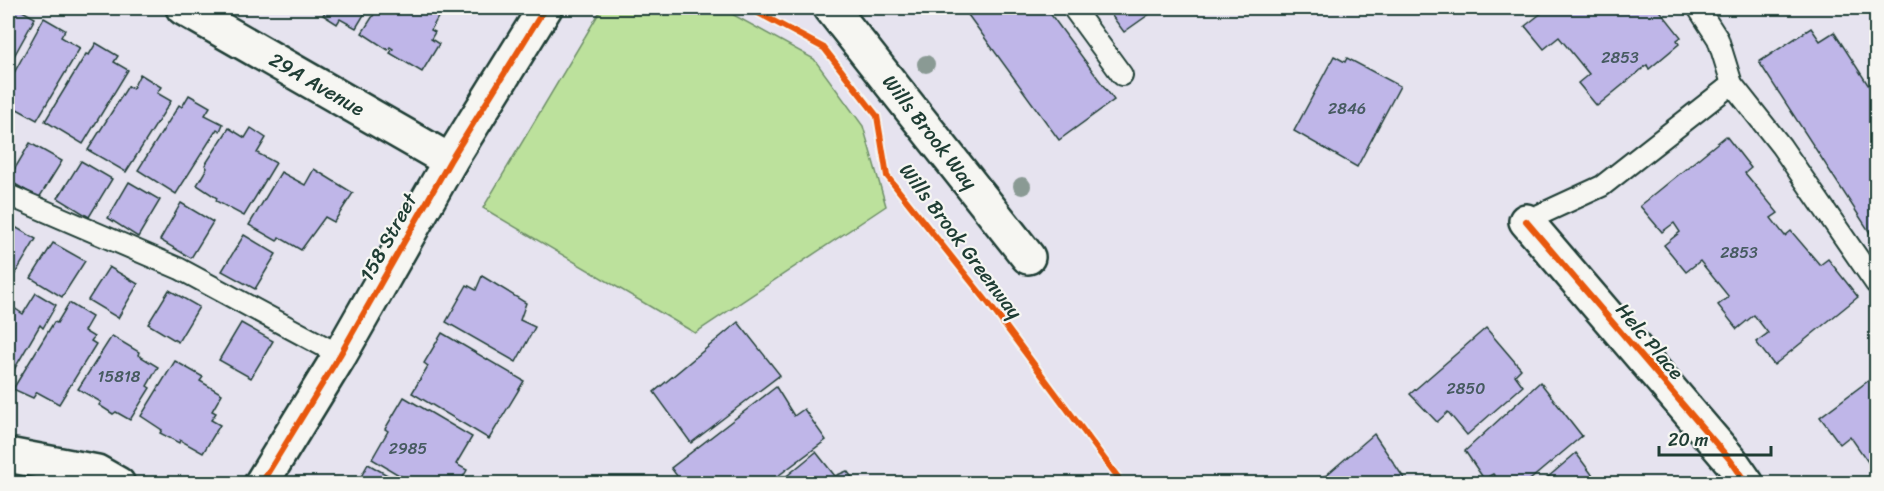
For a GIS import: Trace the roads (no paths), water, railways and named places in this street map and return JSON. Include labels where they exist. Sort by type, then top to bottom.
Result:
[{"type":"street","name":"29A Avenue","points":[[183,8],[450,161]]},
{"type":"street","name":"158 Street","points":[[261,483],[340,355],[450,161],[545,8]]},
{"type":"street","name":"Wills Brook Way","points":[[831,8],[1028,256]]},
{"type":"street","name":"Helc Place","points":[[1526,220],[1731,461],[1747,483]]},
{"type":"street","points":[[8,455],[97,472],[118,483]]},
{"type":"lane","points":[[1073,8],[1122,75]]},
{"type":"lane","points":[[1698,8],[1718,39],[1732,84],[1781,146],[1876,284]]},
{"type":"lane","points":[[1526,220],[1602,186],[1732,84]]},
{"type":"lane","points":[[8,195],[180,269],[340,355]]}]
